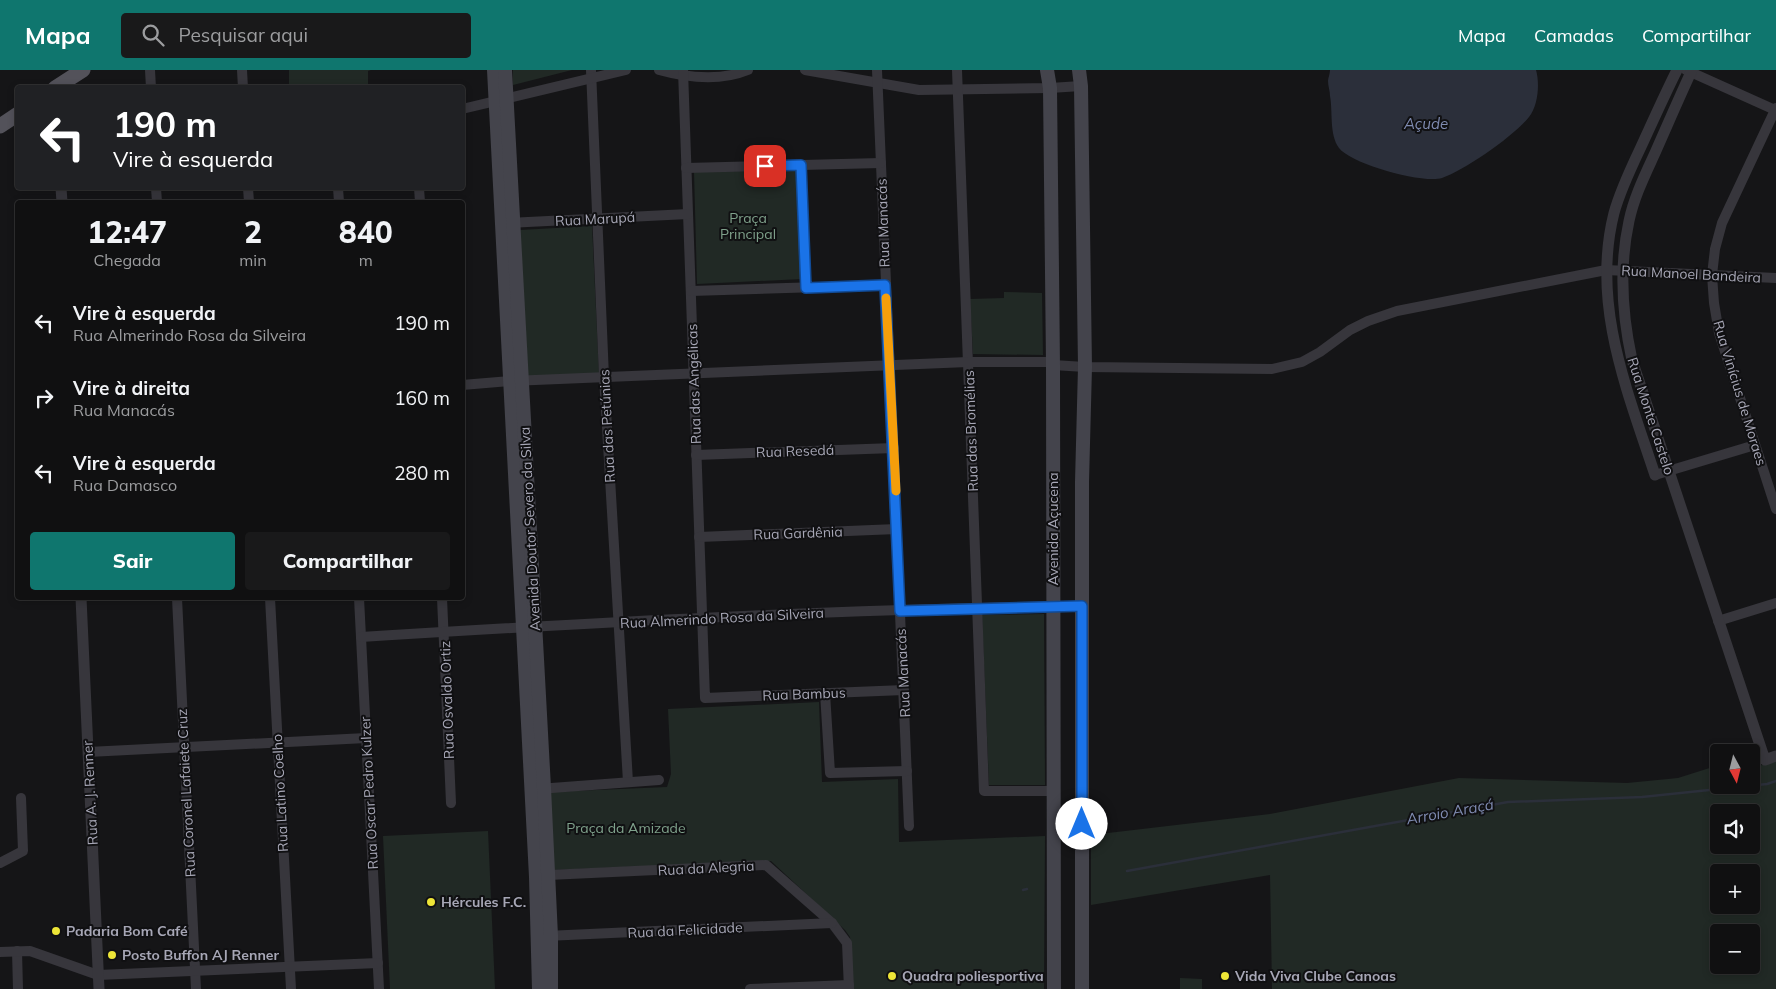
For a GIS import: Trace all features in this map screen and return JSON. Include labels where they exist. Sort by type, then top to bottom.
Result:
[{"type":"main road","points":[[59,85],[84,70]]},
{"type":"main road","name":"Avenida Doutor Severo da Silva","points":[[494,70],[501,99],[530,628],[544,936],[551,989]]},
{"type":"main road","name":"Avenida Doutor Severo da Silva","points":[[501,99],[505,70]]},
{"type":"main road","name":"Avenida Açucena","points":[[1047,70],[1050,88],[1053,365],[1054,989]]},
{"type":"main road","points":[[1079,70],[1081,86],[1085,367],[1082,482],[1082,989]]},
{"type":"main road","points":[[0,126],[15,116]]},
{"type":"main road","name":"Avenida Doutor Severo da Silva","points":[[538,789],[548,875],[538,989]]},
{"type":"street","points":[[150,70],[151,85]]},
{"type":"street","points":[[242,70],[243,85]]},
{"type":"street","points":[[465,108],[591,74],[626,70]]},
{"type":"street","points":[[658,70],[683,73],[730,73],[748,70]]},
{"type":"street","points":[[805,70],[919,90],[1081,86]]},
{"type":"street","name":"Rua Manacás","points":[[877,70],[909,826]]},
{"type":"street","name":"Rua das Bromélias","points":[[957,70],[984,791],[1053,791]]},
{"type":"street","name":"Rua Monte Castelo","points":[[1654,475],[1618,365],[1608,305],[1606,270],[1614,212],[1624,184],[1677,70]]},
{"type":"street","points":[[1690,71],[1776,109]]},
{"type":"street","name":"Rua Monte Castelo","points":[[1690,71],[1638,192],[1628,228],[1623,271],[1622,302],[1630,351],[1765,760],[1776,756]]},
{"type":"street","name":"Rua das Angélicas","points":[[683,73],[692,374],[705,698]]},
{"type":"street","name":"Rua das Petúnias","points":[[591,74],[604,377],[628,782]]},
{"type":"street","name":"Rua Vinícius de Moraes","points":[[1776,109],[1722,223],[1715,249],[1712,275],[1719,333],[1755,445],[1772,482],[1776,509]]},
{"type":"street","points":[[686,168],[881,163]]},
{"type":"street","points":[[801,165],[806,288]]},
{"type":"street","name":"Rua Marupá","points":[[508,223],[688,214]]},
{"type":"street","name":"Rua Manoel Bandeira","points":[[465,385],[968,362],[1048,362],[1053,365],[1085,367],[1261,369],[1284,367],[1308,358],[1350,330],[1368,321],[1397,311],[1606,270],[1776,278]]},
{"type":"street","points":[[691,291],[885,285]]},
{"type":"street","points":[[1654,475],[1755,445]]},
{"type":"street","name":"Rua Resedá","points":[[696,455],[894,448]]},
{"type":"street","name":"Rua Gardênia","points":[[699,537],[897,529]]},
{"type":"street","name":"Rua A. J. Renner","points":[[80,600],[99,989]]},
{"type":"street","name":"Rua Coronel Lafaiete Cruz","points":[[177,600],[196,989]]},
{"type":"street","name":"Rua Latino Coelho","points":[[270,600],[291,989]]},
{"type":"street","name":"Rua Oscar Pedro Kulzer","points":[[359,600],[379,989]]},
{"type":"street","name":"Rua Osvaldo Ortiz","points":[[442,600],[452,802]]},
{"type":"street","points":[[1718,621],[1776,603]]},
{"type":"street","name":"Rua Almerindo Rosa da Silveira","points":[[362,637],[703,618],[1082,606]]},
{"type":"street","name":"Rua Bambus","points":[[705,698],[904,690]]},
{"type":"street","points":[[825,694],[830,773],[907,771]]},
{"type":"street","points":[[88,752],[366,738]]},
{"type":"street","points":[[538,789],[660,780]]},
{"type":"street","points":[[0,862],[23,851],[21,798]]},
{"type":"street","name":"Rua da Alegria","points":[[548,875],[766,865],[832,923],[847,943],[849,987]]},
{"type":"street","name":"Rua da Felicidade","points":[[544,936],[832,923]]},
{"type":"street","points":[[0,952],[30,951],[98,976],[378,963]]},
{"type":"street","points":[[17,952],[18,989]]},
{"type":"street","points":[[750,989],[849,987]]},
{"type":"green space","points":[[289,70],[371,70],[368,71],[368,85],[289,85]]},
{"type":"green space","points":[[513,70],[572,70],[513,85]]},
{"type":"green space","name":"Praça Principal","points":[[798,170],[802,279],[697,284],[694,172]]},
{"type":"green space","points":[[592,226],[599,374],[528,377],[520,230]]},
{"type":"green space","points":[[1004,292],[1042,293],[1043,355],[973,354],[970,299],[1004,298]]},
{"type":"green space","points":[[1044,614],[1045,785],[989,785],[982,615]]},
{"type":"green space","name":"Praça da Amizade","points":[[819,702],[822,782],[898,779],[899,842],[1045,836],[1044,989],[853,989],[850,937],[845,930],[771,861],[552,870],[549,792],[667,787],[671,774],[668,709]]},
{"type":"green space","points":[[1776,760],[1776,989],[1272,989],[1270,875],[1091,905],[1091,835],[1270,814],[1459,778],[1627,783],[1678,778],[1710,768],[1710,794],[1760,794],[1760,766]]},
{"type":"green space","points":[[488,831],[495,989],[390,989],[383,836]]},
{"type":"green space","points":[[1180,978],[1202,979],[1202,989],[1180,989]]},
{"type":"water","name":"Açude","points":[[1330,70],[1536,70],[1538,82],[1537,95],[1529,117],[1522,125],[1488,152],[1463,168],[1442,178],[1420,178],[1372,166],[1346,154],[1339,148],[1333,130],[1328,81]]},
{"type":"waterway","name":"Arroio Araçá","points":[[1127,871],[1508,802],[1642,797],[1767,784],[1776,781]]},
{"type":"waterway","name":"Arroio Araçá","points":[[1023,890],[1027,889]]},
{"type":"slow traffic","points":[[886,298],[896,491]]},
{"type":"place","name":"Hércules F.C.","points":[[431,902]]},
{"type":"place","name":"Padaria Bom Café","points":[[56,931]]},
{"type":"place","name":"Posto Buffon AJ Renner","points":[[112,955]]},
{"type":"place","name":"Quadra poliesportiva","points":[[892,976]]},
{"type":"place","name":"Vida Viva Clube Canoas","points":[[1225,976]]},
{"type":"route","points":[[765,166],[801,165],[806,288],[885,285],[900,611],[1082,606],[1082,824]]}]
